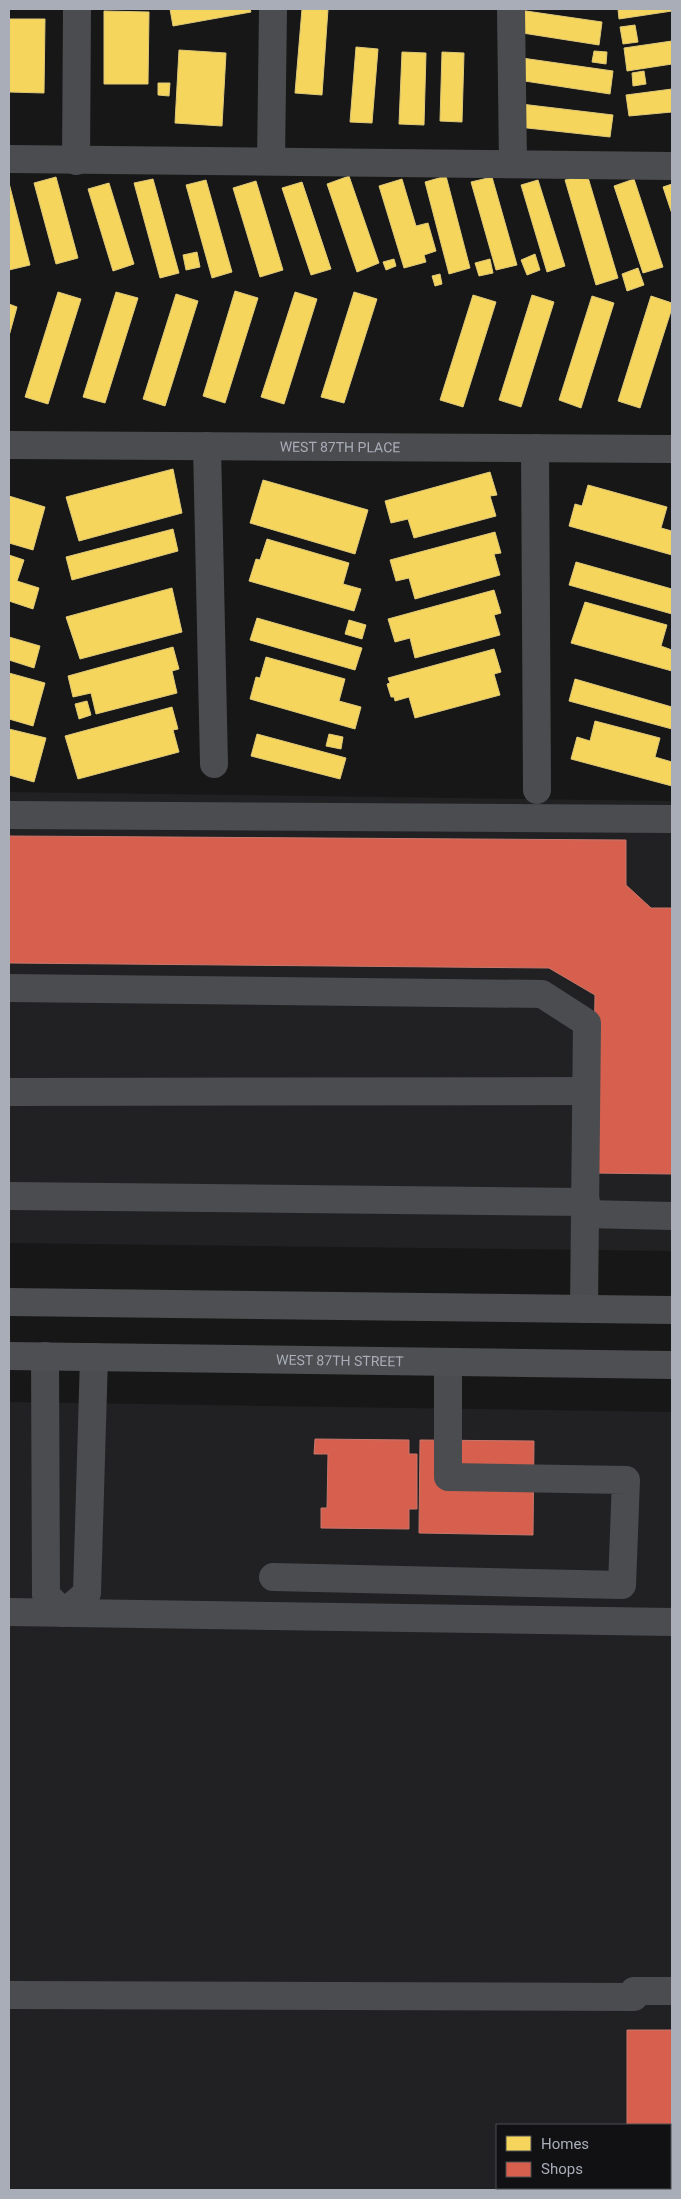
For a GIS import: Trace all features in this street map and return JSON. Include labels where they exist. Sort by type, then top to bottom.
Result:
[{"type":"main road","points":[[9,1302],[672,1310]]},
{"type":"main road","name":"WEST 87TH STREET","points":[[9,1356],[672,1365]]},
{"type":"street","points":[[76,161],[77,9]]},
{"type":"street","points":[[272,161],[273,9]]},
{"type":"street","points":[[511,9],[513,164]]},
{"type":"street","points":[[9,159],[672,166]]},
{"type":"street","name":"WEST 87TH PLACE","points":[[9,445],[672,449]]},
{"type":"street","points":[[207,446],[214,764]]},
{"type":"street","points":[[535,448],[537,790]]},
{"type":"street","points":[[9,815],[672,819]]},
{"type":"street","points":[[9,988],[542,994],[587,1023],[584,1309]]},
{"type":"street","points":[[9,1092],[586,1091]]},
{"type":"street","points":[[9,1196],[586,1208],[672,1216]]},
{"type":"street","points":[[46,1356],[46,1595],[64,1613]]},
{"type":"street","points":[[64,1613],[87,1593],[94,1357]]},
{"type":"street","points":[[273,1577],[622,1585],[626,1480],[448,1478],[448,1362]]},
{"type":"street","points":[[9,1612],[672,1622]]},
{"type":"street","points":[[9,1995],[634,1994],[672,1991]]},
{"type":"shaded area","points":[[9,792],[672,801],[672,1251],[9,1243]]},
{"type":"shaded area","points":[[9,1402],[672,1412],[672,2190],[9,2190]]},
{"type":"building: Homes","points":[[170,9],[250,9],[251,12],[173,26]]},
{"type":"building: Homes","points":[[302,9],[328,9],[322,95],[295,93]]},
{"type":"building: Homes","points":[[618,9],[672,9],[672,11],[619,19]]},
{"type":"building: Homes","points":[[519,10],[602,22],[599,45],[516,32]]},
{"type":"building: Homes","points":[[104,11],[149,12],[148,84],[104,84]]},
{"type":"building: Homes","points":[[9,19],[45,19],[44,93],[9,92]]},
{"type":"building: Homes","points":[[635,25],[638,42],[623,44],[620,27]]},
{"type":"building: Homes","points":[[672,41],[672,64],[627,71],[624,48]]},
{"type":"building: Homes","points":[[356,47],[378,49],[372,123],[350,122]]},
{"type":"building: Homes","points":[[179,50],[226,53],[222,126],[175,123]]},
{"type":"building: Homes","points":[[594,51],[607,52],[606,64],[592,62]]},
{"type":"building: Homes","points":[[402,52],[426,53],[424,125],[399,124]]},
{"type":"building: Homes","points":[[442,52],[464,53],[462,122],[440,121]]},
{"type":"building: Homes","points":[[522,58],[613,71],[610,94],[518,80]]},
{"type":"building: Homes","points":[[644,71],[646,84],[633,86],[632,73]]},
{"type":"building: Homes","points":[[158,83],[170,83],[169,96],[158,95]]},
{"type":"building: Homes","points":[[672,89],[672,112],[629,116],[626,95]]},
{"type":"building: Homes","points":[[521,104],[613,115],[610,137],[518,127]]},
{"type":"building: Homes","points":[[587,174],[618,278],[596,285],[565,180]]},
{"type":"building: Homes","points":[[349,176],[379,263],[357,272],[327,184]]},
{"type":"building: Homes","points":[[446,176],[470,268],[449,274],[425,182]]},
{"type":"building: Homes","points":[[56,177],[78,258],[56,264],[34,183]]},
{"type":"building: Homes","points":[[492,177],[517,265],[496,270],[471,182]]},
{"type":"building: Homes","points":[[153,179],[179,273],[160,278],[134,183]]},
{"type":"building: Homes","points":[[402,179],[416,226],[428,223],[436,251],[424,255],[426,262],[404,268],[379,186]]},
{"type":"building: Homes","points":[[634,179],[663,267],[643,273],[614,186]]},
{"type":"building: Homes","points":[[206,180],[232,272],[212,278],[186,185]]},
{"type":"building: Homes","points":[[538,180],[565,266],[547,272],[521,185]]},
{"type":"building: Homes","points":[[256,181],[283,270],[260,277],[233,188]]},
{"type":"building: Homes","points":[[302,182],[331,269],[311,275],[282,188]]},
{"type":"building: Homes","points":[[9,183],[30,265],[9,270]]},
{"type":"building: Homes","points":[[109,183],[134,264],[113,271],[88,189]]},
{"type":"building: Homes","points":[[672,184],[672,214],[663,187]]},
{"type":"building: Homes","points":[[197,252],[200,267],[186,270],[183,255]]},
{"type":"building: Homes","points":[[535,254],[540,270],[527,275],[521,260]]},
{"type":"building: Homes","points":[[394,259],[396,266],[386,270],[383,262]]},
{"type":"building: Homes","points":[[490,259],[493,273],[479,276],[475,263]]},
{"type":"building: Homes","points":[[638,268],[644,285],[627,291],[622,274]]},
{"type":"building: Homes","points":[[440,274],[442,284],[435,286],[432,276]]},
{"type":"building: Homes","points":[[235,291],[258,298],[225,403],[203,396]]},
{"type":"building: Homes","points":[[58,292],[81,299],[48,404],[25,397]]},
{"type":"building: Homes","points":[[116,292],[138,298],[105,403],[83,397]]},
{"type":"building: Homes","points":[[295,292],[317,299],[284,404],[261,397]]},
{"type":"building: Homes","points":[[354,292],[377,299],[344,403],[321,397]]},
{"type":"building: Homes","points":[[176,294],[198,301],[165,406],[143,399]]},
{"type":"building: Homes","points":[[473,295],[496,302],[463,407],[440,400]]},
{"type":"building: Homes","points":[[532,295],[554,302],[521,407],[499,400]]},
{"type":"building: Homes","points":[[592,296],[614,303],[581,408],[559,400]]},
{"type":"building: Homes","points":[[651,296],[672,303],[672,308],[640,408],[618,401]]},
{"type":"building: Homes","points":[[9,304],[17,307],[9,336]]},
{"type":"building: Homes","points":[[173,469],[182,513],[79,541],[66,497]]},
{"type":"building: Homes","points":[[490,472],[497,495],[490,496],[496,516],[414,538],[408,519],[391,523],[385,501]]},
{"type":"building: Homes","points":[[263,480],[368,510],[355,554],[250,523]]},
{"type":"building: Homes","points":[[588,485],[667,507],[661,528],[672,531],[672,555],[569,526],[575,504],[582,506]]},
{"type":"building: Homes","points":[[9,496],[45,507],[33,550],[9,543]]},
{"type":"building: Homes","points":[[173,529],[178,551],[72,580],[66,557]]},
{"type":"building: Homes","points":[[495,532],[501,553],[494,554],[500,575],[415,599],[409,578],[396,581],[390,560]]},
{"type":"building: Homes","points":[[267,539],[349,563],[343,584],[361,589],[354,611],[249,581],[256,559],[260,560]]},
{"type":"building: Homes","points":[[9,555],[24,560],[17,581],[39,588],[33,609],[9,601]]},
{"type":"building: Homes","points":[[576,562],[672,589],[672,614],[569,585]]},
{"type":"building: Homes","points":[[172,588],[182,632],[80,659],[66,617]]},
{"type":"building: Homes","points":[[494,590],[501,613],[494,615],[500,635],[415,658],[410,638],[395,642],[388,619]]},
{"type":"building: Homes","points":[[585,602],[667,625],[661,646],[672,650],[672,671],[571,643]]},
{"type":"building: Homes","points":[[257,618],[362,648],[355,670],[250,640]]},
{"type":"building: Homes","points":[[349,620],[366,625],[362,639],[345,634]]},
{"type":"building: Homes","points":[[9,637],[40,646],[34,668],[9,660]]},
{"type":"building: Homes","points":[[173,647],[179,669],[172,671],[177,693],[96,714],[91,693],[73,697],[68,676]]},
{"type":"building: Homes","points":[[494,649],[501,672],[494,674],[500,695],[415,718],[409,697],[395,701],[394,697],[391,697],[387,684],[390,683],[388,678]]},
{"type":"building: Homes","points":[[266,657],[345,679],[339,701],[361,707],[355,729],[250,699],[256,677],[260,678]]},
{"type":"building: Homes","points":[[9,673],[45,683],[33,726],[9,719]]},
{"type":"building: Homes","points":[[575,679],[672,707],[672,729],[569,701]]},
{"type":"building: Homes","points":[[87,701],[91,715],[79,719],[75,704]]},
{"type":"building: Homes","points":[[172,707],[178,729],[173,730],[179,752],[78,779],[65,736]]},
{"type":"building: Homes","points":[[595,721],[660,738],[655,757],[672,762],[672,786],[571,759],[577,737],[590,741]]},
{"type":"building: Homes","points":[[9,729],[46,738],[34,782],[9,775]]},
{"type":"building: Homes","points":[[257,734],[346,758],[340,779],[251,756]]},
{"type":"building: Homes","points":[[329,734],[343,737],[341,749],[326,746]]},
{"type":"building: Shops","points":[[9,836],[626,840],[626,885],[651,908],[672,908],[672,1174],[592,1173],[595,995],[549,968],[9,963]]},
{"type":"building: Shops","points":[[315,1439],[409,1440],[409,1454],[417,1454],[417,1509],[409,1509],[409,1529],[321,1528],[321,1508],[327,1508],[328,1454],[314,1454]]},
{"type":"building: Shops","points":[[420,1440],[534,1441],[533,1535],[419,1533]]},
{"type":"building: Shops","points":[[627,2030],[672,2030],[672,2190],[626,2190],[671,2189],[671,2124],[627,2124]]}]
